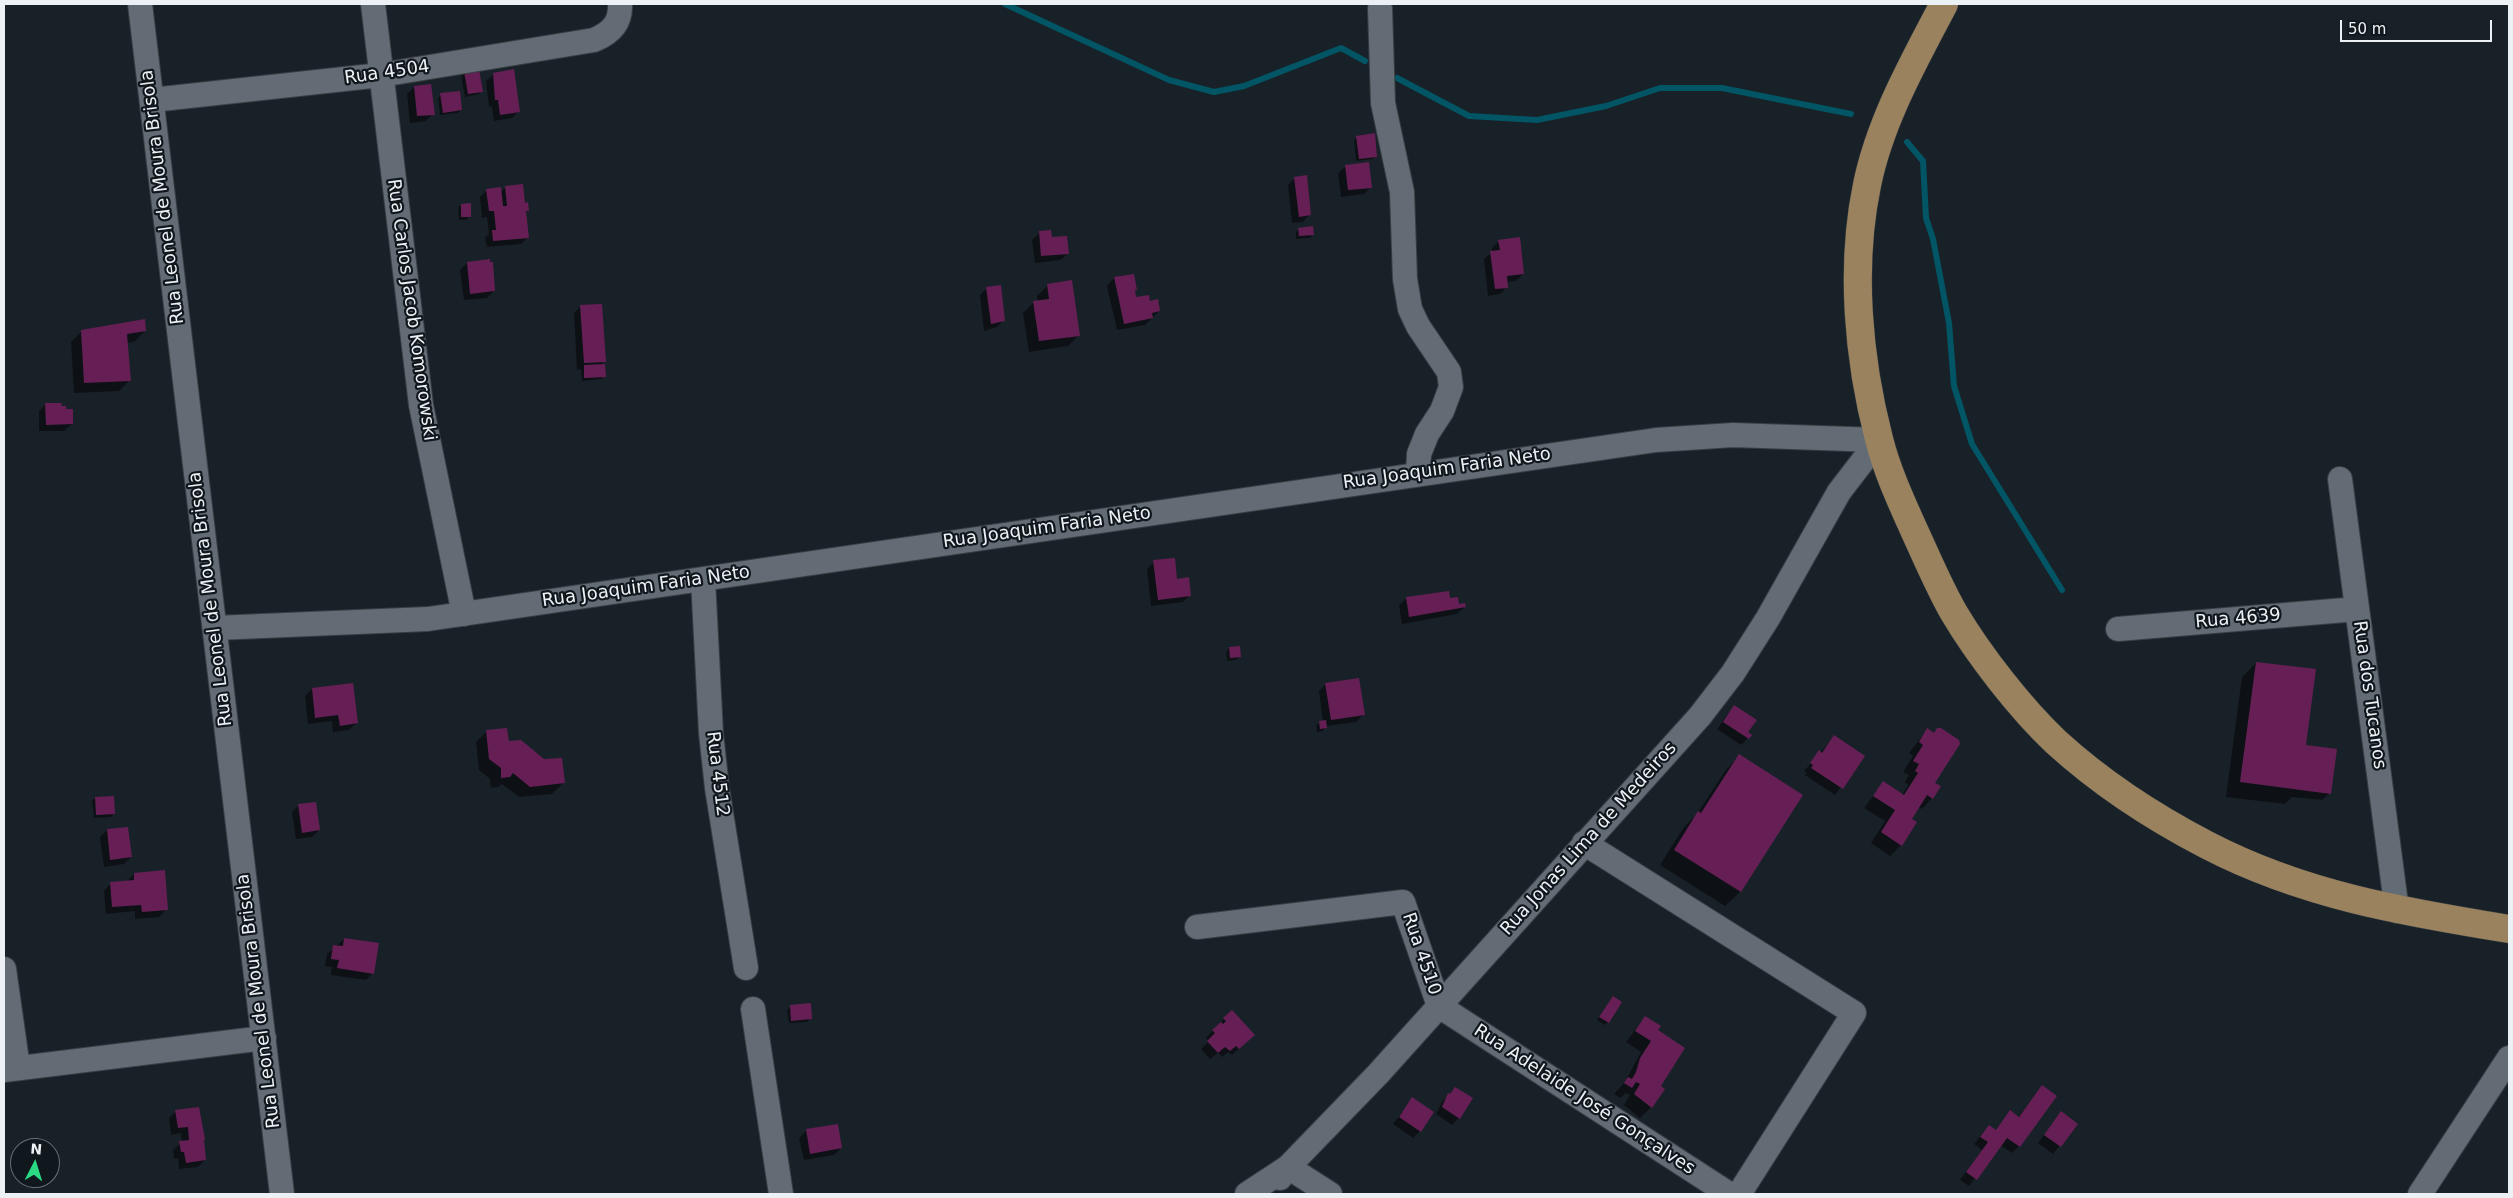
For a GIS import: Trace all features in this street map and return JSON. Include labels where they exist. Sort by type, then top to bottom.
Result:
[{"type":"main road","points":[[1944,4],[1904,82],[1882,134],[1867,184],[1860,235],[1859,290],[1865,367],[1879,440],[1895,488],[1954,613],[2000,680],[2054,740],[2103,781],[2154,816],[2209,846],[2281,878],[2331,895],[2397,911],[2509,929]]},
{"type":"street","name":"Rua Leonel de Moura Brisola","points":[[140,4],[282,1194]]},
{"type":"street","name":"Rua Carlos Jacob Komorowski","points":[[373,4],[421,405],[464,614]]},
{"type":"street","points":[[1380,8],[1383,103],[1402,192],[1405,279],[1410,309],[1418,326],[1449,372],[1452,387],[1442,411],[1427,434],[1419,454],[1418,473]]},
{"type":"street","name":"Rua 4504","points":[[152,100],[381,75],[594,40],[608,34],[618,14]]},
{"type":"street","name":"Rua Joaquim Faria Neto","points":[[215,628],[419,619],[464,614],[1418,473],[1656,440],[1733,435],[1879,440]]},
{"type":"street","name":"Rua Jonas Lima de Medeiros","points":[[1246,1194],[1288,1167],[1378,1074],[1584,842],[1700,716],[1733,673],[1794,573],[1839,492],[1879,440]]},
{"type":"street","name":"Rua dos Tucanos","points":[[2340,479],[2397,911]]},
{"type":"street","name":"Rua 4512","points":[[703,579],[712,742],[746,968]]},
{"type":"street","name":"Rua 4639","points":[[2118,629],[2357,609]]},
{"type":"street","points":[[1584,842],[1854,1013],[1739,1194]]},
{"type":"street","name":"Rua 4510","points":[[1197,927],[1403,902],[1440,1006]]},
{"type":"street","points":[[4,969],[11,1069],[264,1038]]},
{"type":"street","name":"Rua Adelaide José Gonçalves","points":[[1440,1006],[1729,1194]]},
{"type":"street","points":[[753,1009],[781,1194]]},
{"type":"street","points":[[2420,1194],[2509,1058]]},
{"type":"street","points":[[1270,1194],[1288,1167],[1330,1194]]},
{"type":"building","points":[[479,69],[483,92],[468,94],[464,71]]},
{"type":"building","points":[[514,69],[520,112],[500,115],[498,100],[495,100],[493,73]]},
{"type":"building","points":[[431,84],[435,115],[417,116],[414,86]]},
{"type":"building","points":[[460,91],[462,110],[443,113],[440,93]]},
{"type":"building","points":[[1375,133],[1377,157],[1359,159],[1356,136]]},
{"type":"building","points":[[1369,162],[1372,188],[1348,190],[1345,165]]},
{"type":"building","points":[[1307,175],[1311,215],[1299,217],[1294,177]]},
{"type":"building","points":[[523,184],[525,203],[528,202],[529,211],[526,211],[529,238],[493,241],[492,230],[496,230],[494,211],[489,211],[486,189],[501,187],[503,206],[507,206],[505,186]]},
{"type":"building","points":[[471,203],[471,217],[461,217],[461,204]]},
{"type":"building","points":[[1313,226],[1314,235],[1299,236],[1298,228]]},
{"type":"building","points":[[1051,230],[1052,237],[1067,236],[1069,254],[1041,256],[1039,231]]},
{"type":"building","points":[[1520,237],[1524,274],[1507,276],[1508,288],[1495,289],[1490,251],[1500,250],[1498,240]]},
{"type":"building","points":[[490,259],[490,262],[493,262],[495,291],[470,294],[467,262]]},
{"type":"building","points":[[1134,274],[1137,290],[1135,290],[1136,297],[1149,295],[1150,301],[1158,299],[1160,311],[1152,313],[1153,318],[1124,324],[1114,277]]},
{"type":"building","points":[[1072,280],[1080,336],[1039,341],[1033,301],[1049,299],[1047,284]]},
{"type":"building","points":[[1001,285],[1005,321],[991,324],[986,287]]},
{"type":"building","points":[[602,304],[606,362],[584,363],[580,305]]},
{"type":"building","points":[[145,319],[146,331],[127,334],[131,381],[84,383],[81,330]]},
{"type":"building","points":[[605,364],[606,377],[584,378],[584,365]]},
{"type":"building","points":[[45,403],[62,403],[61,406],[66,406],[66,409],[73,409],[73,424],[46,425]]},
{"type":"building","points":[[1175,558],[1177,579],[1189,577],[1191,596],[1158,600],[1153,560]]},
{"type":"building","points":[[1449,591],[1450,598],[1458,597],[1459,604],[1465,603],[1466,607],[1409,617],[1406,597]]},
{"type":"building","points":[[1240,646],[1241,657],[1230,658],[1229,647]]},
{"type":"building","points":[[2256,662],[2316,669],[2306,745],[2337,749],[2331,794],[2240,782]]},
{"type":"building","points":[[1359,678],[1365,715],[1331,720],[1325,683]]},
{"type":"building","points":[[353,683],[358,723],[340,726],[338,715],[315,718],[312,688]]},
{"type":"building","points":[[1734,705],[1757,720],[1748,732],[1752,735],[1749,739],[1723,722]]},
{"type":"building","points":[[1326,720],[1327,728],[1320,729],[1319,721]]},
{"type":"building","points":[[507,728],[509,741],[521,740],[544,759],[562,758],[565,783],[530,787],[513,773],[510,777],[501,778],[501,768],[489,759],[486,730]]},
{"type":"building","points":[[1927,728],[1934,733],[1937,728],[1941,728],[1959,740],[1960,744],[1935,783],[1941,786],[1933,799],[1927,795],[1912,819],[1917,822],[1902,846],[1881,832],[1895,810],[1873,796],[1883,781],[1904,795],[1918,773],[1915,771],[1919,764],[1913,761],[1923,745],[1919,742]]},
{"type":"building","points":[[1834,735],[1865,756],[1843,789],[1811,768],[1813,765],[1810,763],[1819,750],[1822,753]]},
{"type":"building","points":[[1739,754],[1803,795],[1741,892],[1674,850],[1698,811],[1701,813]]},
{"type":"building","points":[[114,796],[115,814],[96,815],[95,797]]},
{"type":"building","points":[[316,802],[320,830],[302,833],[298,804]]},
{"type":"building","points":[[128,827],[132,857],[110,860],[107,829]]},
{"type":"building","points":[[165,870],[168,910],[142,912],[141,905],[112,907],[110,882],[134,880],[134,873]]},
{"type":"building","points":[[344,938],[379,943],[374,974],[337,968],[339,960],[331,959],[333,945],[343,946]]},
{"type":"building","points":[[1613,996],[1622,1002],[1609,1023],[1599,1017]]},
{"type":"building","points":[[811,1003],[812,1019],[791,1021],[790,1005]]},
{"type":"building","points":[[1232,1010],[1255,1035],[1239,1049],[1236,1046],[1230,1051],[1225,1047],[1218,1053],[1207,1041],[1215,1033],[1212,1030],[1221,1022],[1223,1024],[1226,1021],[1223,1018]]},
{"type":"building","points":[[1645,1016],[1661,1026],[1658,1030],[1685,1048],[1661,1086],[1665,1089],[1652,1108],[1634,1094],[1640,1084],[1636,1082],[1632,1088],[1624,1083],[1628,1077],[1632,1079],[1640,1058],[1651,1041],[1635,1031]]},
{"type":"building","points":[[2042,1085],[2057,1096],[2020,1147],[2007,1138],[1977,1180],[1966,1172],[1988,1142],[1980,1137],[1989,1125],[1996,1130],[2010,1110],[2019,1117]]},
{"type":"building","points":[[1455,1087],[1473,1098],[1460,1119],[1442,1107],[1448,1093],[1450,1094]]},
{"type":"building","points":[[1412,1097],[1434,1112],[1421,1132],[1399,1117]]},
{"type":"building","points":[[199,1107],[205,1139],[206,1160],[186,1163],[179,1141],[189,1140],[188,1127],[178,1128],[175,1110]]},
{"type":"building","points":[[2061,1111],[2078,1124],[2061,1147],[2044,1135]]},
{"type":"building","points":[[838,1124],[842,1148],[810,1154],[806,1129]]},
{"type":"waterway","points":[[1005,4],[1169,80],[1214,92],[1244,86],[1341,48],[1365,61]]},
{"type":"waterway","points":[[1397,78],[1469,116],[1537,120],[1606,106],[1660,88],[1722,88],[1851,114]]},
{"type":"waterway","points":[[1907,142],[1923,161],[1926,218],[1933,239],[1949,323],[1954,386],[1972,444],[2062,590]]}]
